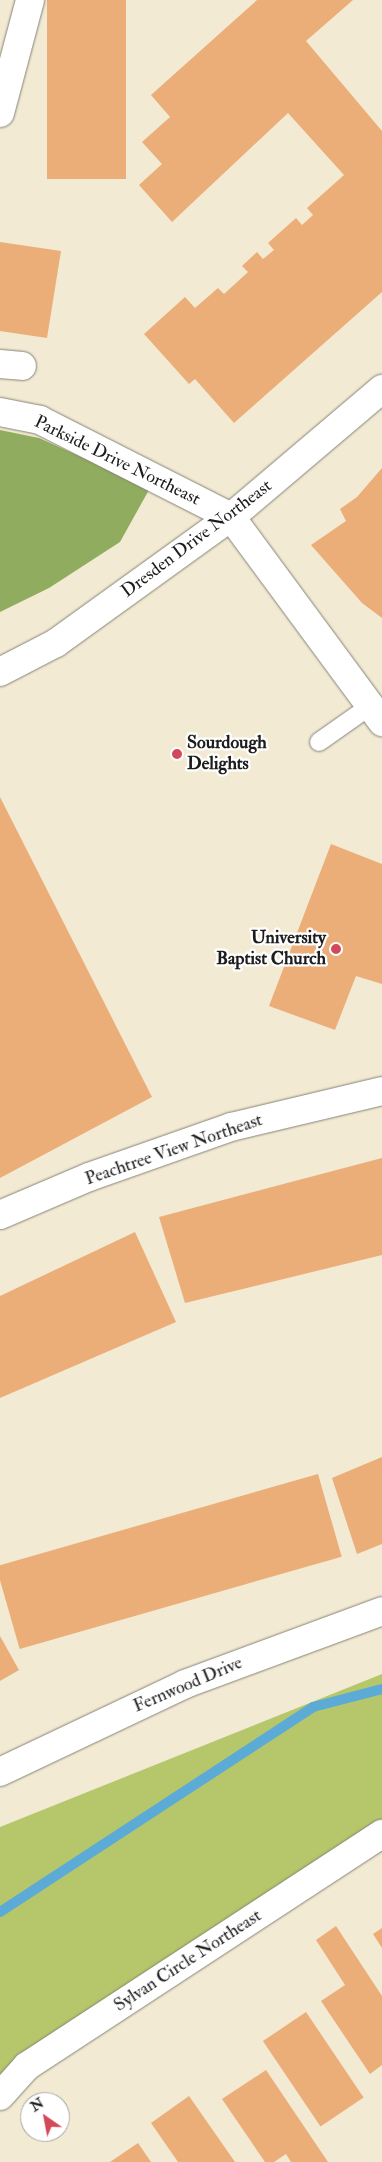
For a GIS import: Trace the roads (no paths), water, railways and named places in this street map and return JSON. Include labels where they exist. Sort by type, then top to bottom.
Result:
[{"type":"street","points":[[0,113],[30,0]]},
{"type":"street","name":"Dresden Drive Northeast","points":[[0,672],[56,643],[231,517],[382,389]]},
{"type":"street","name":"Parkside Drive Northeast","points":[[0,412],[40,420],[231,517]]},
{"type":"street","points":[[231,517],[376,714]]},
{"type":"street","name":"Peachtree View Northeast","points":[[0,1215],[90,1177],[231,1127],[382,1091]]},
{"type":"street","name":"Fernwood Drive","points":[[0,1772],[185,1684],[382,1611]]},
{"type":"street","name":"Sylvan Circle Northeast","points":[[0,2096],[27,2066],[382,1834]]},
{"type":"lane","points":[[318,742],[376,714]]},
{"type":"waterway","points":[[0,1912],[313,1707],[382,1689]]},
{"type":"place","name":"Sourdough Delights","points":[[177,754]]},
{"type":"place","name":"University Baptist Church","points":[[336,949]]}]
